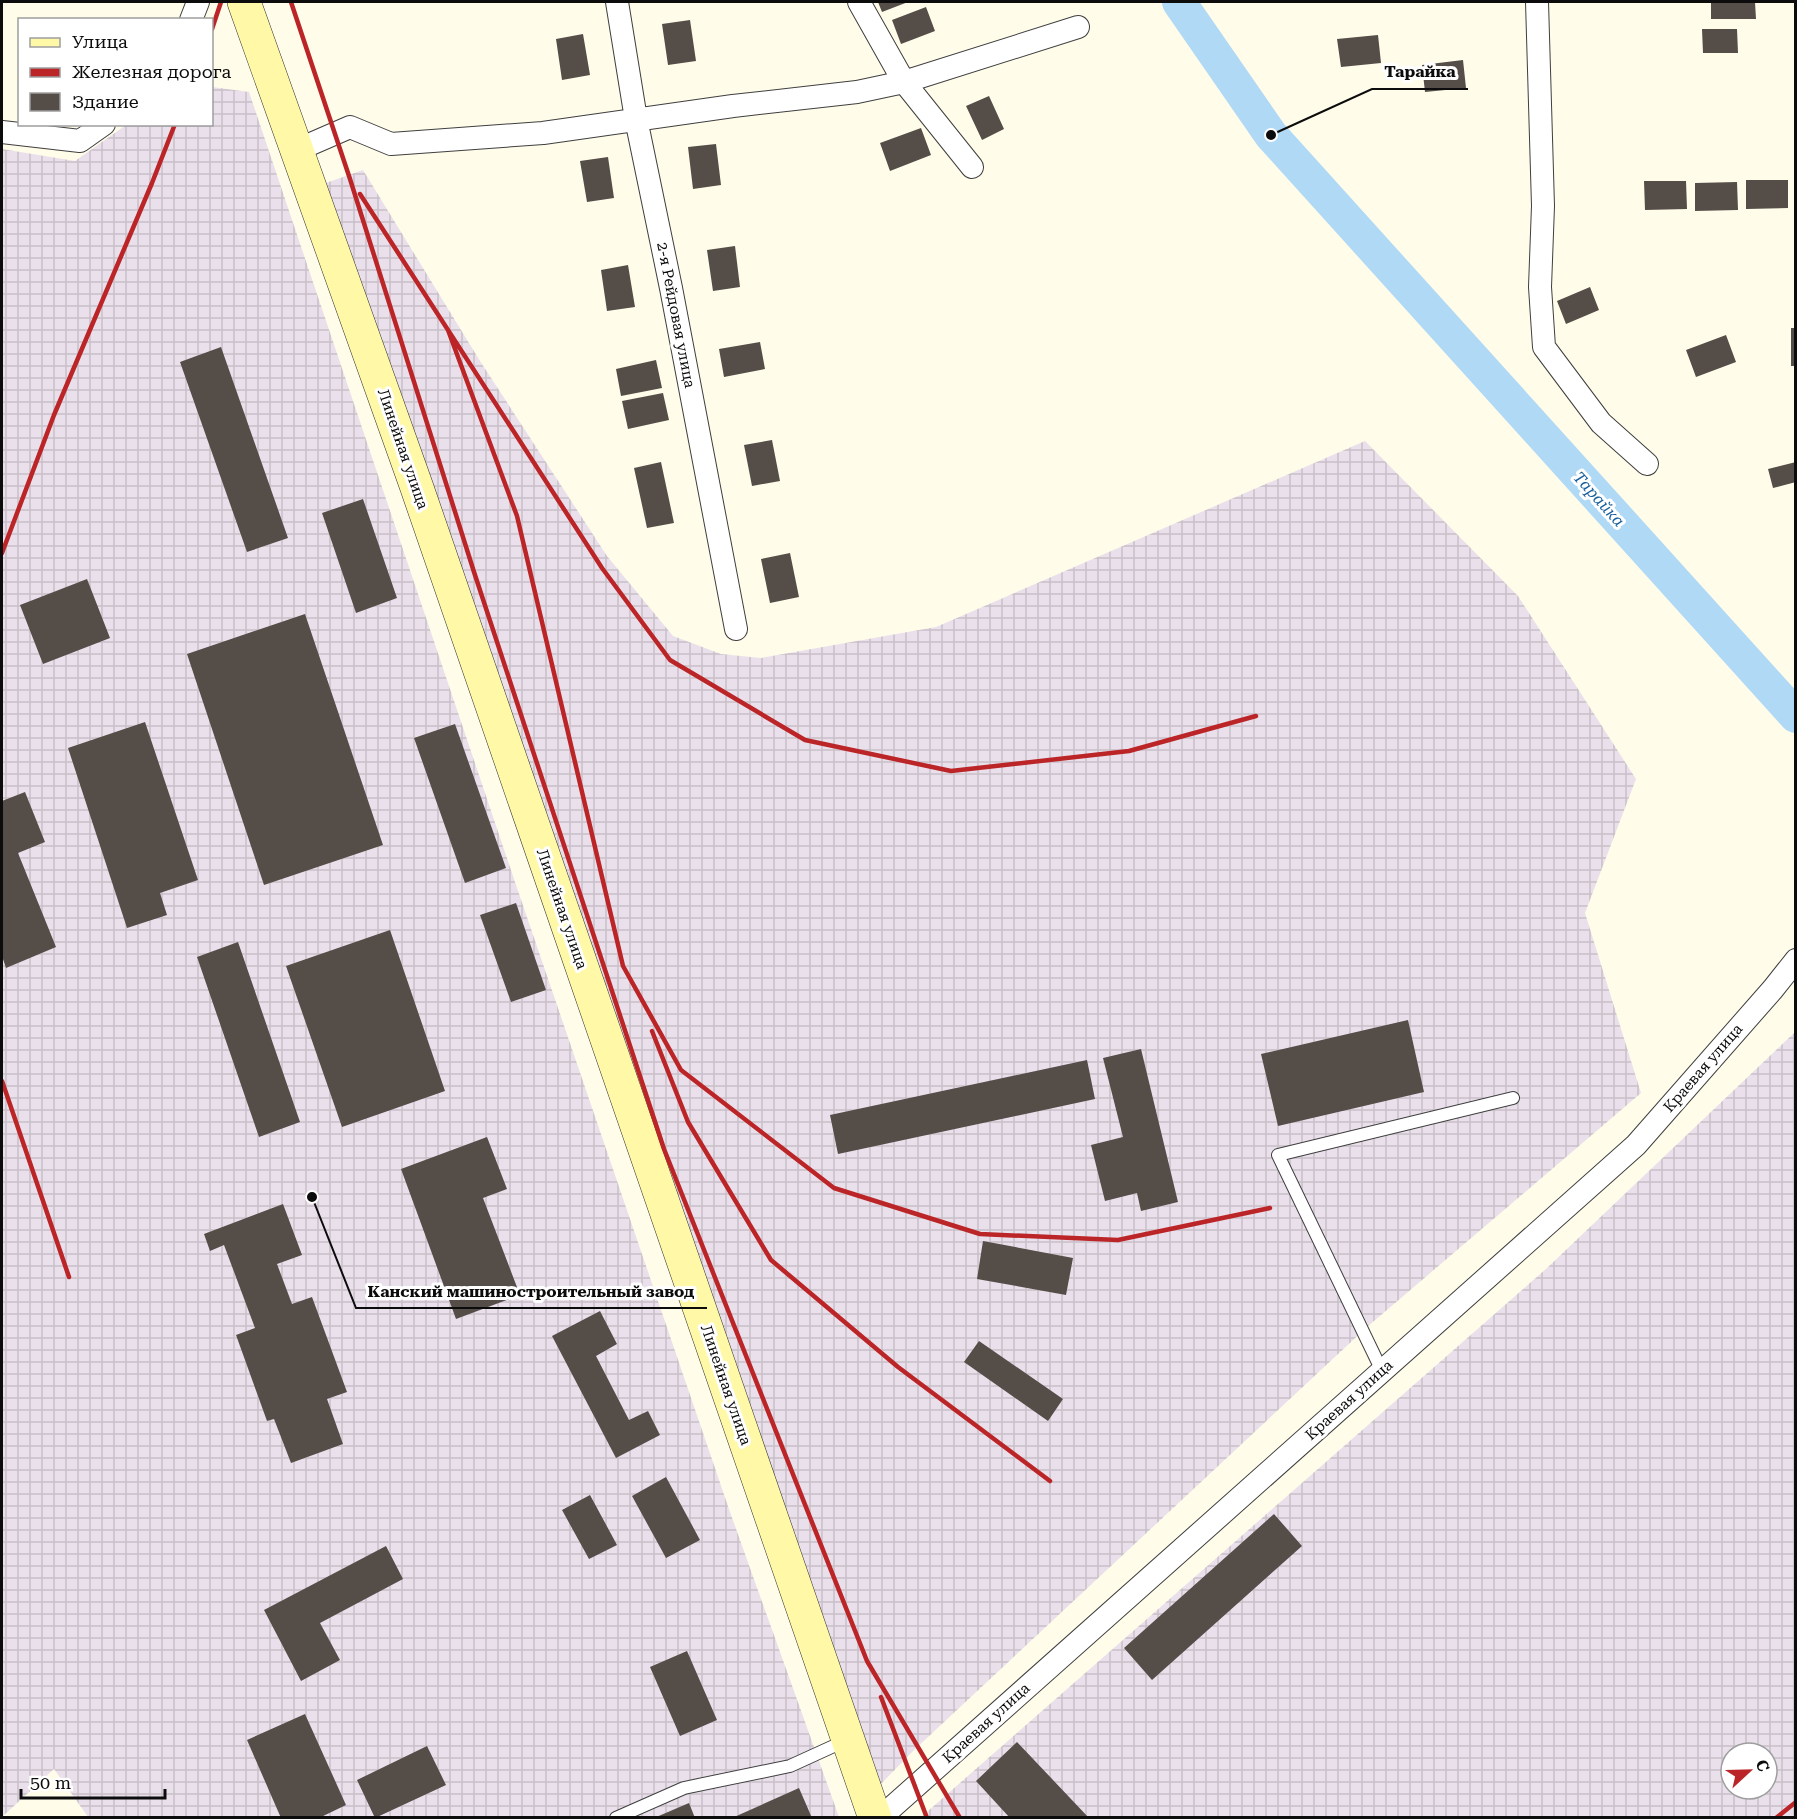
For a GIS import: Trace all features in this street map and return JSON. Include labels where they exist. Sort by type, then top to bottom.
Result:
[{"type":"street","points":[[192,18],[198,2]]},
{"type":"street","name":"Линейная улица","points":[[244,2],[416,485],[875,1818]]},
{"type":"street","name":"2-я Рейдовая улица","points":[[617,2],[636,119],[671,288],[736,629]]},
{"type":"street","points":[[859,2],[904,82],[972,167]]},
{"type":"street","points":[[1537,2],[1543,206],[1540,286],[1544,347],[1601,423],[1647,464]]},
{"type":"street","points":[[297,150],[350,127],[391,144],[543,133],[733,106],[857,92],[904,82],[1078,27]]},
{"type":"street","points":[[2,132],[80,141],[101,126]]},
{"type":"street","name":"Краевая улица","points":[[880,1818],[1636,1145],[1796,960]]},
{"type":"lane","points":[[1382,1371],[1278,1155],[1513,1098]]},
{"type":"lane","points":[[616,1818],[684,1788],[790,1766],[848,1739]]},
{"type":"shaded area","points":[[213,87],[249,92],[730,1512],[839,1817],[88,1817],[54,1769],[2,1817],[2,149],[75,161],[125,126],[213,126]]},
{"type":"shaded area","points":[[363,170],[480,361],[607,556],[673,636],[721,654],[761,658],[936,627],[1365,441],[1518,596],[1636,779],[1585,913],[1641,1093],[1367,1327],[913,1751],[880,1785],[323,184]]},
{"type":"shaded area","points":[[1795,1032],[1795,1817],[920,1818],[1547,1268]]},
{"type":"building","points":[[878,2],[908,2],[882,12]]},
{"type":"building","points":[[1711,2],[1755,2],[1756,19],[1711,19]]},
{"type":"building","points":[[926,7],[935,31],[901,44],[892,20]]},
{"type":"building","points":[[690,20],[696,61],[668,65],[662,24]]},
{"type":"building","points":[[1702,29],[1737,29],[1738,53],[1703,53]]},
{"type":"building","points":[[583,34],[590,75],[562,80],[556,39]]},
{"type":"building","points":[[1378,35],[1381,63],[1341,67],[1337,39]]},
{"type":"building","points":[[1463,60],[1466,88],[1425,92],[1422,65]]},
{"type":"building","points":[[989,96],[1004,129],[982,140],[966,106]]},
{"type":"building","points":[[921,128],[931,155],[890,171],[880,143]]},
{"type":"building","points":[[716,144],[721,185],[693,189],[688,147]]},
{"type":"building","points":[[608,157],[614,198],[587,202],[580,161]]},
{"type":"building","points":[[1746,180],[1788,180],[1788,208],[1746,209]]},
{"type":"building","points":[[1644,181],[1686,181],[1687,209],[1645,210]]},
{"type":"building","points":[[1737,182],[1738,210],[1695,211],[1695,183]]},
{"type":"building","points":[[735,246],[740,287],[713,291],[707,250]]},
{"type":"building","points":[[628,265],[635,307],[607,311],[601,270]]},
{"type":"building","points":[[1590,287],[1599,310],[1566,324],[1557,301]]},
{"type":"building","points":[[1791,328],[1796,328],[1796,366],[1791,366]]},
{"type":"building","points":[[1726,335],[1736,362],[1696,377],[1686,350]]},
{"type":"building","points":[[760,342],[765,369],[724,377],[719,349]]},
{"type":"building","points":[[221,347],[288,538],[247,552],[180,362]]},
{"type":"building","points":[[656,360],[662,388],[621,396],[616,369]]},
{"type":"building","points":[[663,393],[669,420],[628,429],[622,401]]},
{"type":"building","points":[[772,440],[780,481],[752,486],[744,445]]},
{"type":"building","points":[[661,462],[674,523],[647,528],[634,468]]},
{"type":"building","points":[[1796,462],[1796,482],[1773,488],[1768,469]]},
{"type":"building","points":[[363,499],[397,598],[356,613],[322,513]]},
{"type":"building","points":[[790,553],[799,597],[770,603],[761,559]]},
{"type":"building","points":[[87,579],[110,638],[43,664],[20,605]]},
{"type":"building","points":[[305,614],[383,845],[264,885],[187,654]]},
{"type":"building","points":[[145,722],[198,880],[160,893],[167,915],[127,928],[68,748]]},
{"type":"building","points":[[455,724],[506,868],[465,883],[414,738]]},
{"type":"building","points":[[25,792],[45,842],[18,853],[56,947],[6,968],[2,956],[2,801]]},
{"type":"building","points":[[516,903],[546,990],[511,1002],[480,915]]},
{"type":"building","points":[[390,930],[445,1091],[342,1127],[286,966]]},
{"type":"building","points":[[238,942],[300,1122],[259,1137],[197,957]]},
{"type":"building","points":[[1408,1020],[1424,1092],[1278,1126],[1261,1054]]},
{"type":"building","points":[[1141,1049],[1178,1202],[1141,1211],[1137,1193],[1105,1201],[1091,1145],[1123,1137],[1103,1058]]},
{"type":"building","points":[[1087,1060],[1095,1099],[838,1154],[830,1115]]},
{"type":"building","points":[[487,1137],[507,1189],[483,1198],[520,1295],[456,1319],[401,1169]]},
{"type":"building","points":[[283,1204],[302,1255],[277,1264],[292,1304],[312,1297],[347,1392],[327,1399],[343,1444],[291,1463],[274,1419],[267,1421],[236,1335],[255,1328],[224,1245],[210,1251],[204,1234]]},
{"type":"building","points":[[983,1241],[1073,1258],[1066,1295],[977,1279]]},
{"type":"building","points":[[600,1311],[617,1344],[596,1356],[629,1420],[648,1411],[660,1435],[616,1458],[552,1336]]},
{"type":"building","points":[[979,1341],[1063,1399],[1048,1421],[964,1362]]},
{"type":"building","points":[[666,1477],[700,1540],[666,1558],[632,1496]]},
{"type":"building","points":[[590,1495],[617,1545],[589,1559],[562,1510]]},
{"type":"building","points":[[1274,1514],[1302,1546],[1152,1680],[1124,1648]]},
{"type":"building","points":[[386,1546],[403,1579],[320,1623],[340,1660],[301,1681],[264,1610]]},
{"type":"building","points":[[687,1651],[717,1720],[680,1736],[650,1667]]},
{"type":"building","points":[[305,1714],[346,1805],[319,1818],[281,1818],[247,1740]]},
{"type":"building","points":[[1017,1742],[1089,1818],[1010,1818],[976,1781]]},
{"type":"building","points":[[427,1746],[446,1785],[375,1818],[357,1780]]},
{"type":"building","points":[[799,1788],[812,1818],[732,1818]]},
{"type":"building","points":[[689,1803],[695,1818],[654,1818]]},
{"type":"waterway","name":"Тарайка","points":[[1179,2],[1271,135],[1796,716]]},
{"type":"railway","points":[[213,26],[221,2]]},
{"type":"railway","points":[[291,2],[350,179],[474,572],[664,1149],[867,1661],[960,1818]]},
{"type":"railway","points":[[2,553],[54,415],[174,126]]},
{"type":"railway","points":[[360,194],[602,568],[670,660],[805,740],[951,771],[1129,751],[1256,716]]},
{"type":"railway","points":[[448,330],[517,516],[623,966],[681,1070],[834,1188],[980,1234],[1118,1240],[1270,1208]]},
{"type":"railway","points":[[652,1031],[688,1122],[771,1260],[898,1367],[1050,1481]]},
{"type":"railway","points":[[2,1081],[69,1277]]},
{"type":"railway","points":[[881,1697],[927,1818]]},
{"type":"railway","points":[[1776,1818],[1796,1802]]},
{"type":"place","name":"Тарайка","points":[[1271,135]]},
{"type":"place","name":"Канский машиностроительный завод","points":[[312,1197]]}]
